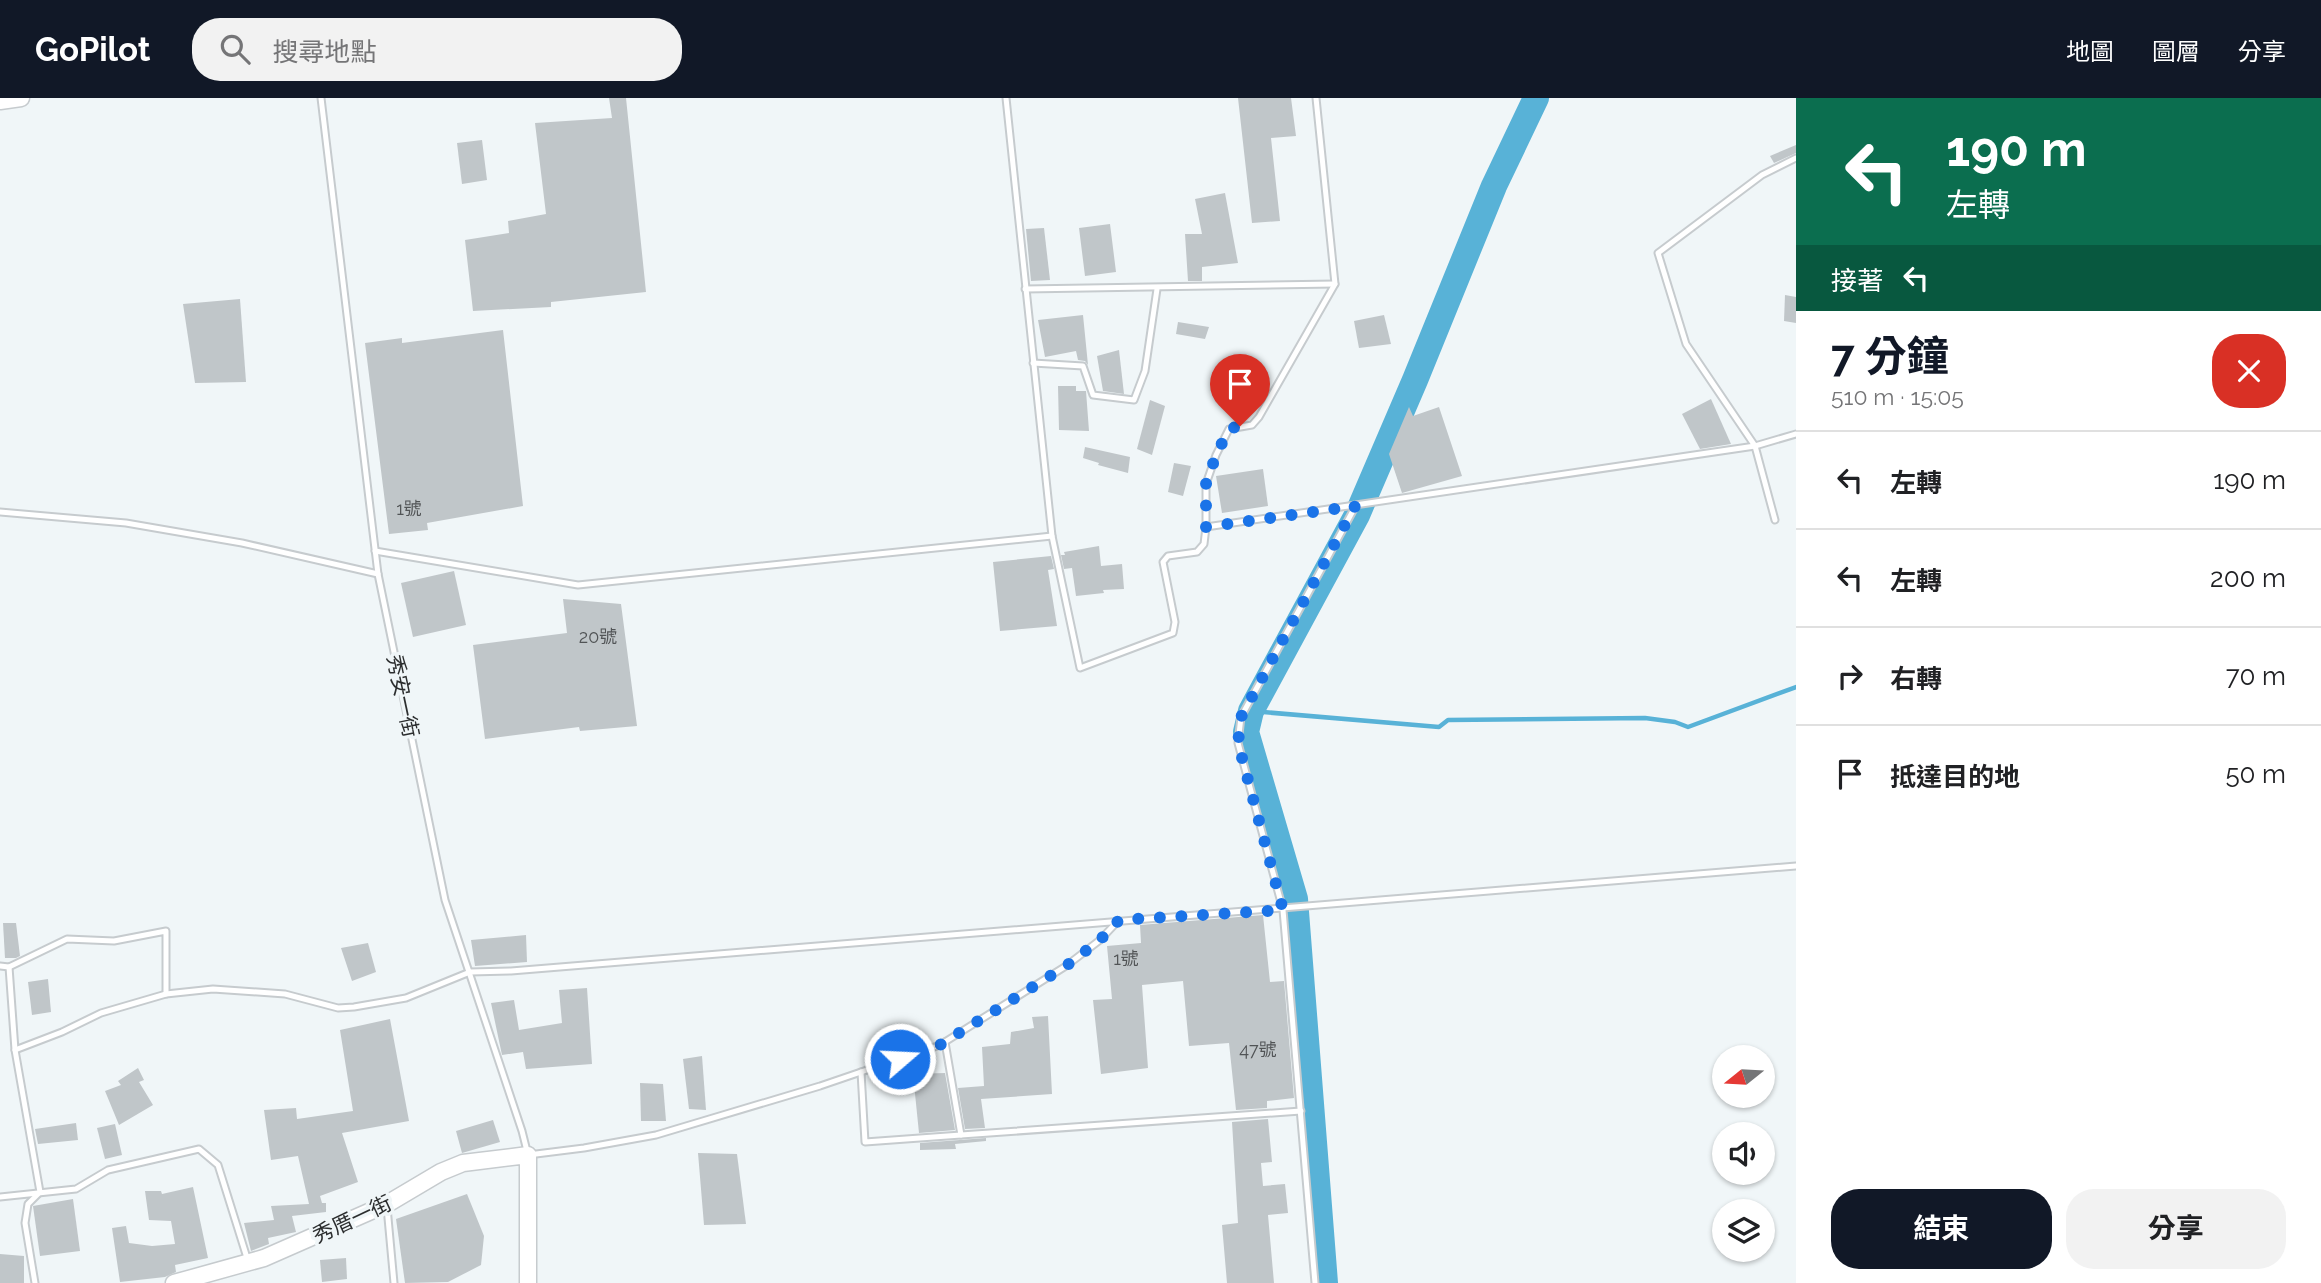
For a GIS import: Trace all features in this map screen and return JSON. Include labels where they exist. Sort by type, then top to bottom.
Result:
[{"type":"street","points":[[0,101],[22,98]]},
{"type":"street","name":"秀厝一街","points":[[174,1283],[248,1262],[301,1242],[387,1204],[440,1172],[463,1163],[528,1155]]},
{"type":"street","name":"秀安一街","points":[[528,1155],[528,1283]]},
{"type":"lane","name":"秀安一街","points":[[321,98],[378,574],[445,900],[528,1155]]},
{"type":"lane","points":[[1006,98],[1052,536],[1080,668],[1173,633],[1175,622],[1163,562],[1168,556],[1197,552],[1204,544],[1206,484],[1229,429],[1251,425],[1259,416],[1335,284],[1316,98]]},
{"type":"lane","points":[[1775,520],[1755,446],[1686,344],[1658,253],[1762,175],[1796,158]]},
{"type":"lane","points":[[1025,289],[1157,289],[1335,284]]},
{"type":"lane","points":[[1033,363],[1083,366],[1093,395],[1134,400],[1145,371],[1157,289]]},
{"type":"lane","points":[[1206,527],[1755,446],[1796,434]]},
{"type":"lane","points":[[1315,1283],[1283,910],[1238,743],[1241,717],[1355,506]]},
{"type":"lane","points":[[0,512],[125,523],[242,543],[378,574]]},
{"type":"lane","points":[[375,551],[578,585],[1052,536]]},
{"type":"lane","points":[[15,1050],[101,1013],[166,994],[213,989],[285,994],[338,1008],[354,1007],[406,998],[470,972],[524,970],[1119,920],[1283,910],[1796,866]]},
{"type":"lane","points":[[528,1155],[656,1135],[744,1110],[945,1042],[1066,966],[1100,940],[1119,920]]},
{"type":"lane","points":[[0,966],[9,967],[67,939],[114,941],[166,931],[166,994]]},
{"type":"lane","points":[[9,967],[15,1050],[40,1192]]},
{"type":"lane","points":[[945,1042],[961,1135]]},
{"type":"lane","points":[[860,1072],[865,1142],[1301,1111]]},
{"type":"lane","points":[[0,1197],[76,1189],[108,1170],[199,1149],[218,1165],[248,1262]]},
{"type":"lane","points":[[35,1283],[25,1223],[28,1204],[40,1192]]},
{"type":"lane","points":[[387,1204],[394,1283]]},
{"type":"building","points":[[609,98],[626,98],[646,292],[551,302],[551,307],[473,311],[465,240],[509,233],[508,221],[546,214],[535,123],[612,118]]},
{"type":"building","points":[[1238,98],[1291,98],[1296,136],[1271,138],[1280,221],[1252,223]]},
{"type":"building","points":[[482,140],[487,180],[462,184],[457,143]]},
{"type":"building","points":[[1796,145],[1796,153],[1774,163],[1770,156]]},
{"type":"building","points":[[1225,193],[1238,263],[1202,267],[1202,281],[1188,281],[1185,234],[1202,234],[1195,199]]},
{"type":"building","points":[[1110,224],[1116,272],[1085,276],[1079,228]]},
{"type":"building","points":[[1044,228],[1050,280],[1031,281],[1026,229]]},
{"type":"building","points":[[1785,295],[1796,297],[1796,323],[1784,321]]},
{"type":"building","points":[[240,299],[246,382],[195,383],[183,304]]},
{"type":"building","points":[[1083,315],[1088,365],[1085,361],[1078,360],[1076,351],[1045,357],[1038,320]]},
{"type":"building","points":[[1384,315],[1391,344],[1359,348],[1354,321]]},
{"type":"building","points":[[1178,322],[1209,327],[1205,339],[1176,334]]},
{"type":"building","points":[[503,330],[523,506],[427,523],[428,530],[389,534],[365,343],[402,338],[402,343]]},
{"type":"building","points":[[1119,350],[1124,394],[1103,391],[1097,356]]},
{"type":"building","points":[[1058,386],[1076,386],[1076,391],[1086,391],[1089,431],[1059,430]]},
{"type":"building","points":[[1711,399],[1731,444],[1700,449],[1682,414]]},
{"type":"building","points":[[1150,400],[1165,406],[1152,455],[1137,449]]},
{"type":"building","points":[[1409,407],[1413,416],[1439,407],[1462,476],[1402,493],[1389,454]]},
{"type":"building","points":[[1085,447],[1130,457],[1128,473],[1083,458]]},
{"type":"building","points":[[1174,463],[1191,466],[1183,496],[1168,492]]},
{"type":"building","points":[[1263,469],[1268,506],[1222,513],[1216,476]]},
{"type":"building","points":[[1099,546],[1101,566],[1122,564],[1124,589],[1076,596],[1072,568],[1064,569],[1061,555],[1065,555],[1064,552]]},
{"type":"building","points":[[1051,556],[1054,569],[1048,570],[1057,626],[1000,631],[993,562]]},
{"type":"building","points":[[454,571],[466,625],[413,637],[401,583]]},
{"type":"building","points":[[563,599],[621,604],[637,726],[580,731],[579,727],[485,739],[473,645],[567,633]]},
{"type":"building","points":[[1263,915],[1270,982],[1284,981],[1294,1098],[1267,1101],[1267,1108],[1236,1110],[1229,1043],[1189,1046],[1183,981],[1142,985],[1148,1068],[1101,1074],[1093,1000],[1112,999],[1107,946],[1141,943],[1140,925]]},
{"type":"building","points":[[3,923],[16,923],[20,956],[16,958],[5,958]]},
{"type":"building","points":[[526,935],[527,962],[475,966],[471,940]]},
{"type":"building","points":[[368,943],[376,972],[352,981],[341,948]]},
{"type":"building","points":[[48,979],[51,1012],[32,1015],[28,982]]},
{"type":"building","points":[[587,988],[592,1064],[526,1069],[523,1052],[502,1055],[491,1003],[514,1000],[519,1030],[562,1023],[559,990]]},
{"type":"building","points":[[1048,1016],[1052,1094],[981,1099],[985,1128],[965,1129],[958,1088],[984,1086],[982,1047],[1010,1044],[1011,1032],[1034,1028],[1032,1017]]},
{"type":"building","points":[[390,1019],[409,1121],[342,1133],[358,1182],[320,1196],[322,1203],[326,1203],[326,1212],[292,1216],[296,1232],[268,1238],[269,1244],[251,1251],[244,1223],[274,1220],[271,1206],[309,1204],[298,1156],[271,1160],[264,1110],[296,1108],[297,1119],[353,1111],[340,1030]]},
{"type":"building","points":[[702,1056],[706,1110],[689,1109],[683,1059]]},
{"type":"building","points":[[138,1068],[144,1080],[139,1082],[153,1105],[119,1125],[105,1091],[121,1085],[118,1081]]},
{"type":"building","points":[[945,1073],[955,1130],[919,1133],[913,1074]]},
{"type":"building","points":[[640,1083],[663,1084],[666,1121],[641,1121]]},
{"type":"building","points":[[1268,1119],[1272,1162],[1261,1163],[1263,1186],[1285,1184],[1288,1213],[1268,1215],[1274,1283],[1227,1283],[1222,1225],[1238,1223],[1232,1122]]},
{"type":"building","points":[[493,1120],[500,1142],[462,1153],[456,1131]]},
{"type":"building","points":[[76,1123],[78,1140],[38,1144],[35,1129]]},
{"type":"building","points":[[115,1124],[122,1155],[105,1159],[97,1128]]},
{"type":"building","points":[[986,1138],[986,1141],[955,1144],[956,1149],[920,1150],[920,1143]]},
{"type":"building","points":[[698,1153],[737,1154],[746,1224],[704,1225]]},
{"type":"building","points":[[193,1187],[208,1258],[175,1265],[176,1272],[165,1277],[120,1282],[112,1228],[126,1226],[129,1243],[152,1246],[175,1244],[171,1221],[149,1220],[145,1191],[161,1191],[162,1194]]},
{"type":"building","points":[[467,1194],[484,1236],[481,1265],[448,1282],[405,1283],[396,1219]]},
{"type":"building","points":[[73,1199],[80,1251],[40,1256],[33,1206]]},
{"type":"building","points":[[0,1254],[24,1256],[24,1283],[0,1283]]},
{"type":"building","points":[[346,1258],[347,1279],[322,1282],[320,1260]]},
{"type":"waterway","points":[[1325,1283],[1295,899],[1246,732],[1251,711],[1357,515],[1494,186],[1536,98]]},
{"type":"waterway","points":[[1251,711],[1439,727],[1448,720],[1645,718],[1675,722],[1688,727],[1796,687]]},
{"type":"route","points":[[900,1059],[940,1045],[1066,966],[1100,940],[1119,920],[1283,910],[1238,743],[1241,717],[1355,506],[1206,527],[1206,484],[1229,429],[1240,426]]}]
